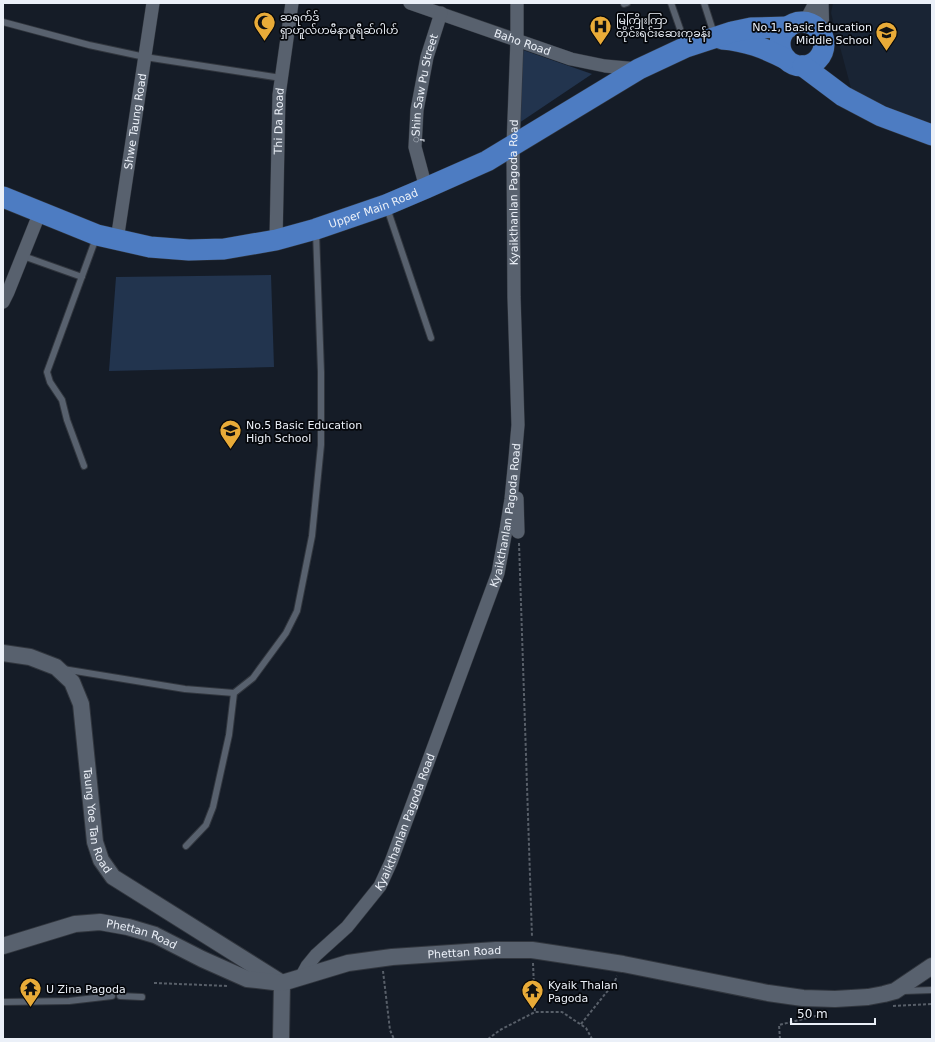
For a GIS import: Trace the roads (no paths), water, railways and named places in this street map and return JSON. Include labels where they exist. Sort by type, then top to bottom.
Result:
[{"type":"main road","points":[[843,96],[833,78],[827,62],[824,42],[820,32],[809,23],[802,22],[792,25],[784,32],[781,39],[780,46],[782,53],[843,96],[881,116],[932,134]]},
{"type":"main road","name":"Upper Main Road","points":[[3,197],[107,237],[150,247],[189,250],[224,249],[276,240],[316,229],[386,205],[487,161],[638,69],[686,47],[732,32],[751,28],[792,25]]},
{"type":"main road","points":[[716,38],[750,43],[795,63],[811,64],[818,60],[822,54],[824,42]]},
{"type":"street","name":"Shwe Taung Road","points":[[107,237],[145,57],[153,3]]},
{"type":"street","name":"Thi Da Road","points":[[276,240],[279,96],[292,3]]},
{"type":"street","name":"Baho Road","points":[[410,3],[571,59],[605,66],[638,69]]},
{"type":"street","name":"Kyaikthanlan Pagoda Road","points":[[301,977],[307,966],[316,955],[347,927],[380,886],[391,862],[498,573],[511,499],[518,425],[514,297],[513,146],[517,3]]},
{"type":"street","points":[[792,25],[808,16],[815,3]]},
{"type":"street","points":[[822,3],[824,42]]},
{"type":"street","name":"ှShin Saw Pu Street","points":[[426,188],[415,147],[417,110],[427,57],[441,13]]},
{"type":"street","points":[[3,302],[40,212]]},
{"type":"street","points":[[515,459],[518,532]]},
{"type":"street","name":"Taung Yoe Tan Road","points":[[3,653],[30,657],[56,667],[72,682],[81,704],[95,842],[101,860],[113,877],[282,983]]},
{"type":"street","name":"Phettan Road","points":[[3,946],[75,924],[100,922],[128,927],[155,935],[202,960],[247,979],[282,983],[348,963],[392,957],[496,950],[532,950],[623,964],[768,993],[803,998],[835,999],[868,997],[895,991],[932,966]]},
{"type":"street","points":[[281,1039],[282,983]]},
{"type":"lane","points":[[671,3],[686,47]]},
{"type":"lane","points":[[704,3],[716,38]]},
{"type":"lane","points":[[3,22],[89,45],[145,57],[281,78]]},
{"type":"lane","points":[[386,205],[431,338]]},
{"type":"lane","points":[[186,846],[206,825],[214,807],[229,735],[234,692],[253,678],[286,633],[297,611],[312,536],[321,445],[321,372],[316,229]]},
{"type":"lane","points":[[84,466],[67,420],[62,400],[50,382],[47,372],[82,277],[107,237]]},
{"type":"lane","points":[[23,256],[82,277]]},
{"type":"lane","name":"Taung Yoe Tan Road","points":[[56,667],[185,689],[234,692]]},
{"type":"lane","points":[[895,991],[932,990]]},
{"type":"lane","points":[[3,1002],[69,1001],[112,996]]},
{"type":"lane","points":[[120,996],[142,997]]},
{"type":"place","name":"ဆရက်ဒ် ရှာဟူလ်ဟမီနာဂူရီဆ်ဂါဟ်","points":[[264,42]]},
{"type":"place","name":"မြကြိုးကြာ တိုင်းရင်းဆေးကုခန်း","points":[[600,46]]},
{"type":"place","name":"No.1, Basic Education Middle School","points":[[887,52]]},
{"type":"place","name":"No.5 Basic Education High School","points":[[230,450]]},
{"type":"place","name":"U Zina Pagoda","points":[[30,1008]]},
{"type":"place","name":"Kyaik Thalan Pagoda","points":[[533,1010]]}]
